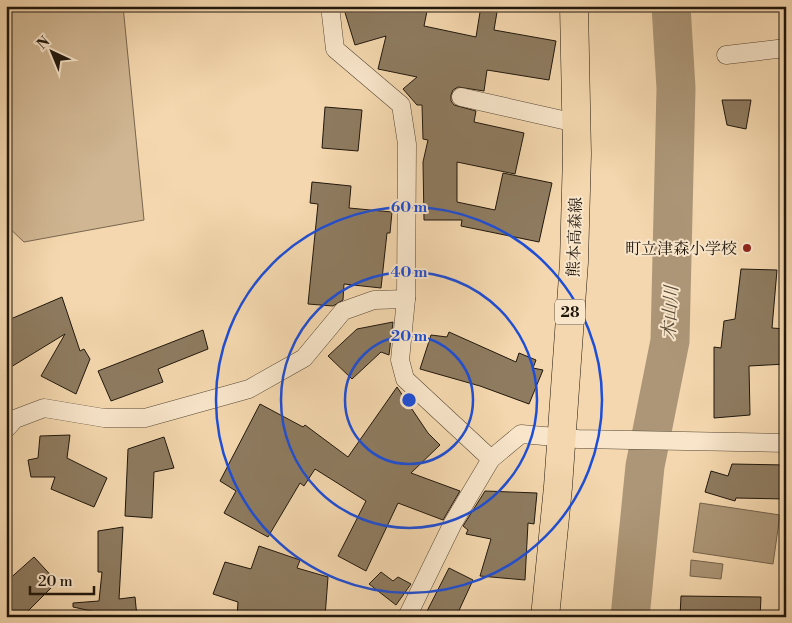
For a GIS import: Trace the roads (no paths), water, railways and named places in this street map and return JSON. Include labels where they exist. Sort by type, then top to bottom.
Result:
[{"type":"main road","name":"熊本高森線","points":[[545,617],[570,439],[576,123],[574,6]]},
{"type":"street","points":[[330,6],[335,49],[401,105],[407,144],[406,299],[400,360],[405,379],[491,459]]},
{"type":"street","points":[[726,55],[786,48]]},
{"type":"street","points":[[461,97],[576,123]]},
{"type":"street","points":[[6,429],[15,419],[44,408],[104,418],[145,418],[249,388],[304,358],[343,311],[374,300],[406,299]]},
{"type":"street","points":[[407,617],[453,523],[491,459],[521,434],[570,439],[786,443]]},
{"type":"waterway","name":"木山川","points":[[630,617],[645,466],[670,341],[676,88],[671,6]]},
{"type":"place","name":"町立津森小学校","points":[[747,248]]}]
